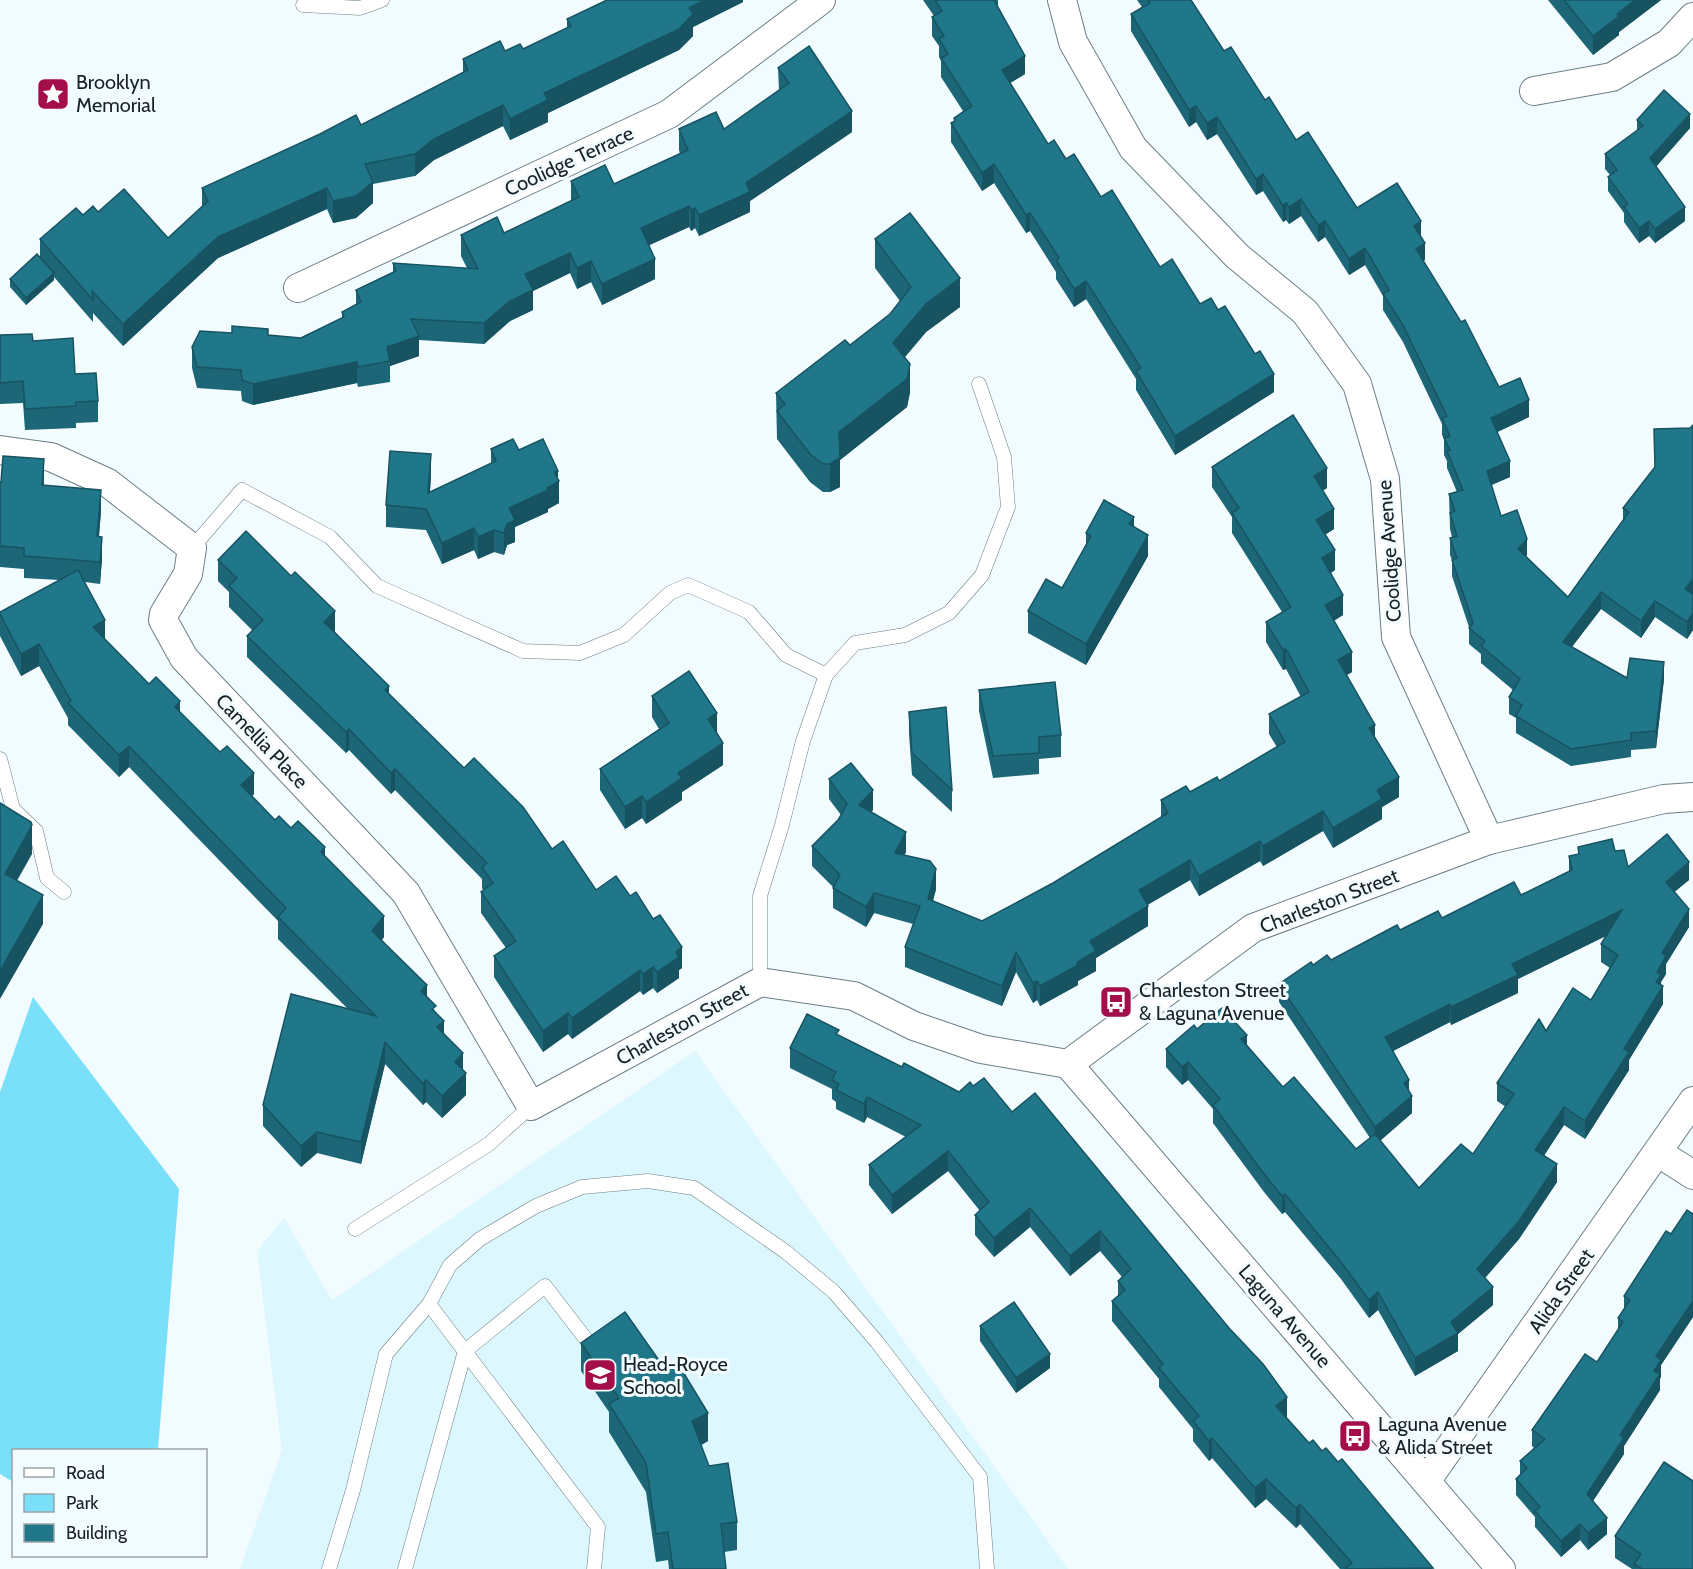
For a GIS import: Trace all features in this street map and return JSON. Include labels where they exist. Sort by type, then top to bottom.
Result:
[{"type":"street","name":"Coolidge Terrace","points":[[298,288],[669,114],[821,0]]},
{"type":"street","name":"Coolidge Avenue","points":[[1062,0],[1073,42],[1132,148],[1237,256],[1305,312],[1357,384],[1385,479],[1396,637],[1489,840]]},
{"type":"street","points":[[1534,91],[1612,77],[1669,43],[1693,16]]},
{"type":"street","points":[[0,450],[51,458],[108,483],[192,548]]},
{"type":"street","name":"Camellia Place","points":[[192,548],[188,574],[164,614],[163,620],[184,658],[406,893],[531,1106]]},
{"type":"street","points":[[1489,840],[1664,800],[1693,797]]},
{"type":"street","name":"Charleston Street","points":[[531,1106],[760,982],[854,996],[914,1026],[981,1049],[1068,1064],[1253,928],[1489,840]]},
{"type":"street","name":"Laguna Avenue","points":[[1068,1064],[1501,1569]]},
{"type":"street","name":"Alida Street","points":[[1427,1480],[1659,1153],[1693,1101]]},
{"type":"street","points":[[1659,1153],[1693,1175]]},
{"type":"lane","points":[[303,5],[360,8],[382,0]]},
{"type":"lane","points":[[760,982],[760,896],[782,825],[803,741],[826,675],[855,643],[905,635],[949,613],[982,575],[1008,507],[1004,458],[980,384]]},
{"type":"lane","points":[[192,548],[242,490],[330,537],[377,586],[523,651],[579,653],[624,635],[670,593],[688,585],[749,612],[786,656],[826,675]]},
{"type":"lane","points":[[0,759],[13,809],[36,831],[47,878],[64,892]]},
{"type":"lane","points":[[355,1229],[489,1144],[531,1106]]},
{"type":"lane","points":[[329,1569],[353,1490],[386,1354],[429,1304],[450,1265],[480,1239],[536,1206],[582,1187],[648,1181],[694,1188],[786,1252],[834,1292],[877,1342],[980,1477],[987,1569]]},
{"type":"lane","points":[[405,1569],[465,1351],[545,1286],[592,1347]]},
{"type":"lane","points":[[429,1304],[598,1527],[594,1569]]},
{"type":"shaded area","name":"Head-Royce School","points":[[695,1051],[1068,1569],[240,1569],[282,1450],[257,1251],[284,1218],[332,1300]]},
{"type":"green space","points":[[33,997],[179,1189],[158,1449],[12,1449],[12,1481],[0,1474],[0,1092]]},
{"type":"building","points":[[607,0],[704,0],[689,8],[693,14],[679,29],[544,93],[548,100],[510,119],[503,105],[434,139],[415,154],[365,164],[373,182],[356,196],[333,201],[327,188],[218,237],[123,324],[92,291],[93,300],[40,239],[76,208],[83,215],[93,206],[98,212],[124,189],[168,238],[208,201],[202,188],[356,115],[361,125],[468,70],[463,59],[500,41],[505,51],[520,44],[523,49],[571,26],[567,19]]},
{"type":"building","points":[[935,0],[994,0],[1025,56],[1002,70],[1048,144],[1054,140],[1066,159],[1074,154],[1101,197],[1112,190],[1160,267],[1172,259],[1200,304],[1211,298],[1218,310],[1225,306],[1255,354],[1260,351],[1274,374],[1175,436],[1136,371],[1141,368],[1086,281],[1074,289],[1056,260],[1059,258],[1030,213],[1026,215],[994,164],[982,173],[951,123],[955,121],[954,118],[972,106],[941,58],[948,54],[939,39],[944,36],[932,17],[942,11]]},
{"type":"building","points":[[1148,0],[1191,0],[1224,51],[1231,47],[1265,100],[1269,97],[1296,140],[1308,132],[1357,208],[1397,183],[1421,221],[1414,226],[1425,243],[1416,249],[1461,322],[1465,320],[1499,387],[1520,378],[1529,400],[1491,418],[1510,461],[1487,471],[1501,516],[1517,510],[1527,539],[1518,549],[1568,597],[1629,512],[1623,508],[1655,467],[1654,429],[1690,428],[1693,425],[1693,579],[1685,589],[1693,594],[1693,613],[1687,622],[1655,601],[1641,621],[1601,592],[1563,642],[1627,678],[1630,658],[1664,662],[1656,731],[1631,733],[1631,740],[1571,749],[1516,716],[1522,705],[1509,697],[1520,679],[1481,646],[1485,641],[1469,628],[1473,623],[1452,560],[1457,558],[1450,538],[1457,536],[1450,513],[1455,511],[1449,494],[1463,490],[1444,438],[1450,436],[1442,418],[1447,416],[1403,325],[1383,294],[1389,290],[1365,248],[1349,259],[1325,221],[1318,225],[1301,199],[1289,207],[1286,203],[1283,206],[1263,174],[1256,179],[1217,117],[1207,123],[1196,106],[1189,110],[1131,14],[1150,3]]},
{"type":"building","points":[[1564,0],[1635,0],[1593,36]]},
{"type":"building","points":[[809,46],[852,111],[746,183],[750,192],[699,215],[695,208],[691,210],[689,206],[641,228],[655,259],[602,284],[591,261],[577,268],[570,253],[525,274],[533,290],[510,301],[484,323],[411,319],[419,336],[387,347],[390,361],[358,367],[357,362],[253,384],[242,380],[241,370],[197,367],[192,347],[200,331],[232,333],[232,326],[268,329],[268,335],[301,338],[344,317],[342,312],[361,302],[356,290],[396,271],[393,263],[478,269],[461,235],[497,217],[504,233],[579,197],[571,181],[605,165],[614,184],[688,150],[679,129],[716,112],[724,129],[789,83],[778,68]]},
{"type":"building","points":[[1664,90],[1690,114],[1650,158],[1685,207],[1655,229],[1649,221],[1639,228],[1624,207],[1628,204],[1608,177],[1617,170],[1605,154],[1643,126],[1637,120]]},
{"type":"building","points":[[910,213],[960,278],[926,304],[893,343],[910,364],[907,379],[839,432],[840,458],[830,464],[823,464],[810,454],[777,411],[785,404],[776,393],[845,340],[850,345],[890,314],[911,287],[875,239]]},
{"type":"building","points":[[37,254],[54,273],[26,298],[10,279]]},
{"type":"building","points":[[32,334],[33,341],[73,338],[75,374],[96,373],[98,401],[76,402],[76,406],[25,409],[23,381],[0,383],[0,335]]},
{"type":"building","points":[[1293,415],[1327,468],[1314,476],[1334,509],[1316,520],[1335,550],[1322,558],[1343,595],[1325,605],[1352,652],[1338,660],[1375,725],[1369,728],[1399,777],[1377,790],[1382,799],[1333,828],[1323,811],[1263,846],[1260,841],[1199,876],[1190,860],[1139,890],[1148,906],[1090,941],[1096,951],[1077,962],[1078,965],[1040,986],[1037,981],[1033,983],[1016,952],[1002,986],[905,947],[920,906],[874,893],[866,907],[833,888],[840,875],[812,846],[838,820],[847,804],[829,779],[851,763],[873,790],[859,805],[906,832],[895,853],[930,861],[936,869],[928,899],[982,921],[1053,883],[1168,813],[1161,800],[1186,786],[1190,792],[1217,777],[1219,781],[1285,742],[1269,714],[1309,692],[1286,649],[1283,650],[1266,622],[1291,607],[1232,513],[1239,508],[1212,467]]},
{"type":"building","points":[[513,439],[519,450],[543,439],[558,471],[554,472],[559,481],[547,488],[548,490],[509,508],[515,520],[507,524],[504,533],[494,530],[478,537],[474,528],[442,543],[426,509],[386,505],[390,451],[431,454],[428,493],[496,461],[491,449]]},
{"type":"building","points":[[3,456],[44,459],[42,485],[101,490],[97,536],[102,537],[100,562],[24,556],[24,548],[0,546],[0,482]]},
{"type":"building","points":[[1104,500],[1134,517],[1129,524],[1148,535],[1086,644],[1028,611],[1046,579],[1062,588],[1091,536],[1086,533]]},
{"type":"building","points":[[246,531],[291,576],[295,572],[335,611],[324,622],[389,686],[385,690],[464,768],[474,758],[523,807],[552,849],[563,841],[596,890],[616,876],[630,896],[636,892],[653,919],[660,915],[682,947],[676,952],[679,957],[657,972],[653,967],[643,974],[640,970],[572,1018],[568,1013],[543,1031],[494,956],[516,941],[481,892],[493,883],[482,867],[487,863],[395,769],[391,773],[349,729],[346,732],[247,636],[263,620],[229,586],[237,578],[218,560]]},
{"type":"building","points":[[78,570],[105,620],[93,627],[149,684],[156,677],[180,701],[175,707],[220,752],[227,746],[254,773],[241,785],[275,820],[279,816],[291,828],[298,821],[325,847],[321,852],[384,916],[372,931],[427,985],[421,991],[436,1006],[432,1009],[444,1021],[437,1027],[463,1053],[455,1062],[466,1073],[442,1096],[426,1080],[423,1084],[385,1042],[361,1142],[317,1132],[301,1146],[263,1105],[291,994],[376,1016],[278,917],[286,908],[129,746],[119,755],[68,703],[71,701],[39,644],[21,654],[0,612]]},
{"type":"building","points":[[689,671],[717,713],[708,719],[723,743],[678,773],[682,778],[646,802],[642,796],[625,807],[600,769],[669,723],[652,696]]},
{"type":"building","points":[[1055,682],[1061,735],[1039,737],[1039,753],[993,756],[979,690]]},
{"type":"building","points":[[946,707],[952,790],[912,753],[909,712]]},
{"type":"building","points":[[0,803],[31,822],[32,825],[5,874],[43,895],[0,971]]},
{"type":"building","points":[[1667,834],[1689,862],[1666,882],[1689,909],[1662,953],[1666,956],[1657,972],[1661,975],[1656,982],[1663,986],[1624,1049],[1629,1052],[1585,1121],[1564,1107],[1535,1150],[1557,1164],[1519,1221],[1477,1269],[1493,1287],[1451,1322],[1458,1333],[1415,1358],[1378,1292],[1369,1300],[1285,1194],[1282,1196],[1264,1174],[1213,1105],[1220,1099],[1188,1062],[1182,1067],[1166,1049],[1194,1025],[1197,1029],[1222,1008],[1247,1035],[1241,1039],[1283,1087],[1294,1077],[1356,1149],[1375,1134],[1419,1188],[1461,1144],[1473,1154],[1514,1094],[1497,1083],[1539,1019],[1546,1031],[1573,988],[1591,1000],[1618,955],[1601,944],[1622,910],[1512,964],[1518,975],[1451,1007],[1450,1004],[1385,1037],[1409,1080],[1404,1083],[1412,1096],[1375,1127],[1279,984],[1311,962],[1313,965],[1327,955],[1331,960],[1397,925],[1400,930],[1438,911],[1442,918],[1514,882],[1521,895],[1572,870],[1569,856],[1579,854],[1578,847],[1612,839],[1615,851],[1624,850],[1628,867]]},
{"type":"building","points":[[807,1014],[839,1030],[836,1034],[902,1067],[904,1063],[959,1092],[970,1082],[973,1086],[984,1078],[1012,1112],[1035,1093],[1229,1328],[1263,1364],[1287,1397],[1276,1406],[1309,1443],[1313,1440],[1322,1451],[1326,1448],[1338,1462],[1342,1459],[1433,1568],[1345,1569],[1352,1563],[1300,1504],[1296,1508],[1266,1479],[1255,1488],[1212,1438],[1209,1441],[1193,1421],[1199,1416],[1159,1368],[1163,1364],[1112,1301],[1125,1290],[1118,1281],[1131,1269],[1100,1231],[1070,1256],[1030,1208],[994,1238],[975,1215],[989,1202],[948,1151],[892,1195],[869,1165],[921,1125],[867,1097],[864,1104],[836,1090],[839,1084],[832,1080],[836,1072],[790,1048]]},
{"type":"building","points":[[1687,1210],[1693,1214],[1693,1301],[1656,1356],[1661,1360],[1654,1371],[1660,1374],[1620,1435],[1624,1438],[1587,1494],[1607,1518],[1588,1533],[1580,1524],[1561,1541],[1535,1511],[1540,1507],[1516,1479],[1527,1468],[1520,1461],[1545,1439],[1532,1430],[1585,1354],[1597,1362],[1623,1322],[1618,1318],[1630,1300],[1624,1296],[1666,1231],[1671,1234]]},
{"type":"building","points":[[1014,1302],[1050,1354],[1016,1378],[980,1326]]},
{"type":"building","points":[[625,1312],[665,1369],[677,1362],[708,1413],[692,1421],[709,1466],[728,1463],[737,1522],[721,1524],[726,1569],[673,1569],[668,1532],[656,1534],[646,1463],[609,1404],[619,1398],[581,1343]]},
{"type":"building","points":[[1664,1462],[1693,1481],[1693,1569],[1642,1569],[1634,1564],[1641,1554],[1615,1536]]},
{"type":"place","name":"Brooklyn Memorial","points":[[53,94]]},
{"type":"place","name":"Charleston Street & Laguna Avenue","points":[[1116,1002]]},
{"type":"place","name":"Head-Royce School","points":[[600,1375]]},
{"type":"place","name":"Laguna Avenue & Alida Street","points":[[1355,1436]]}]
